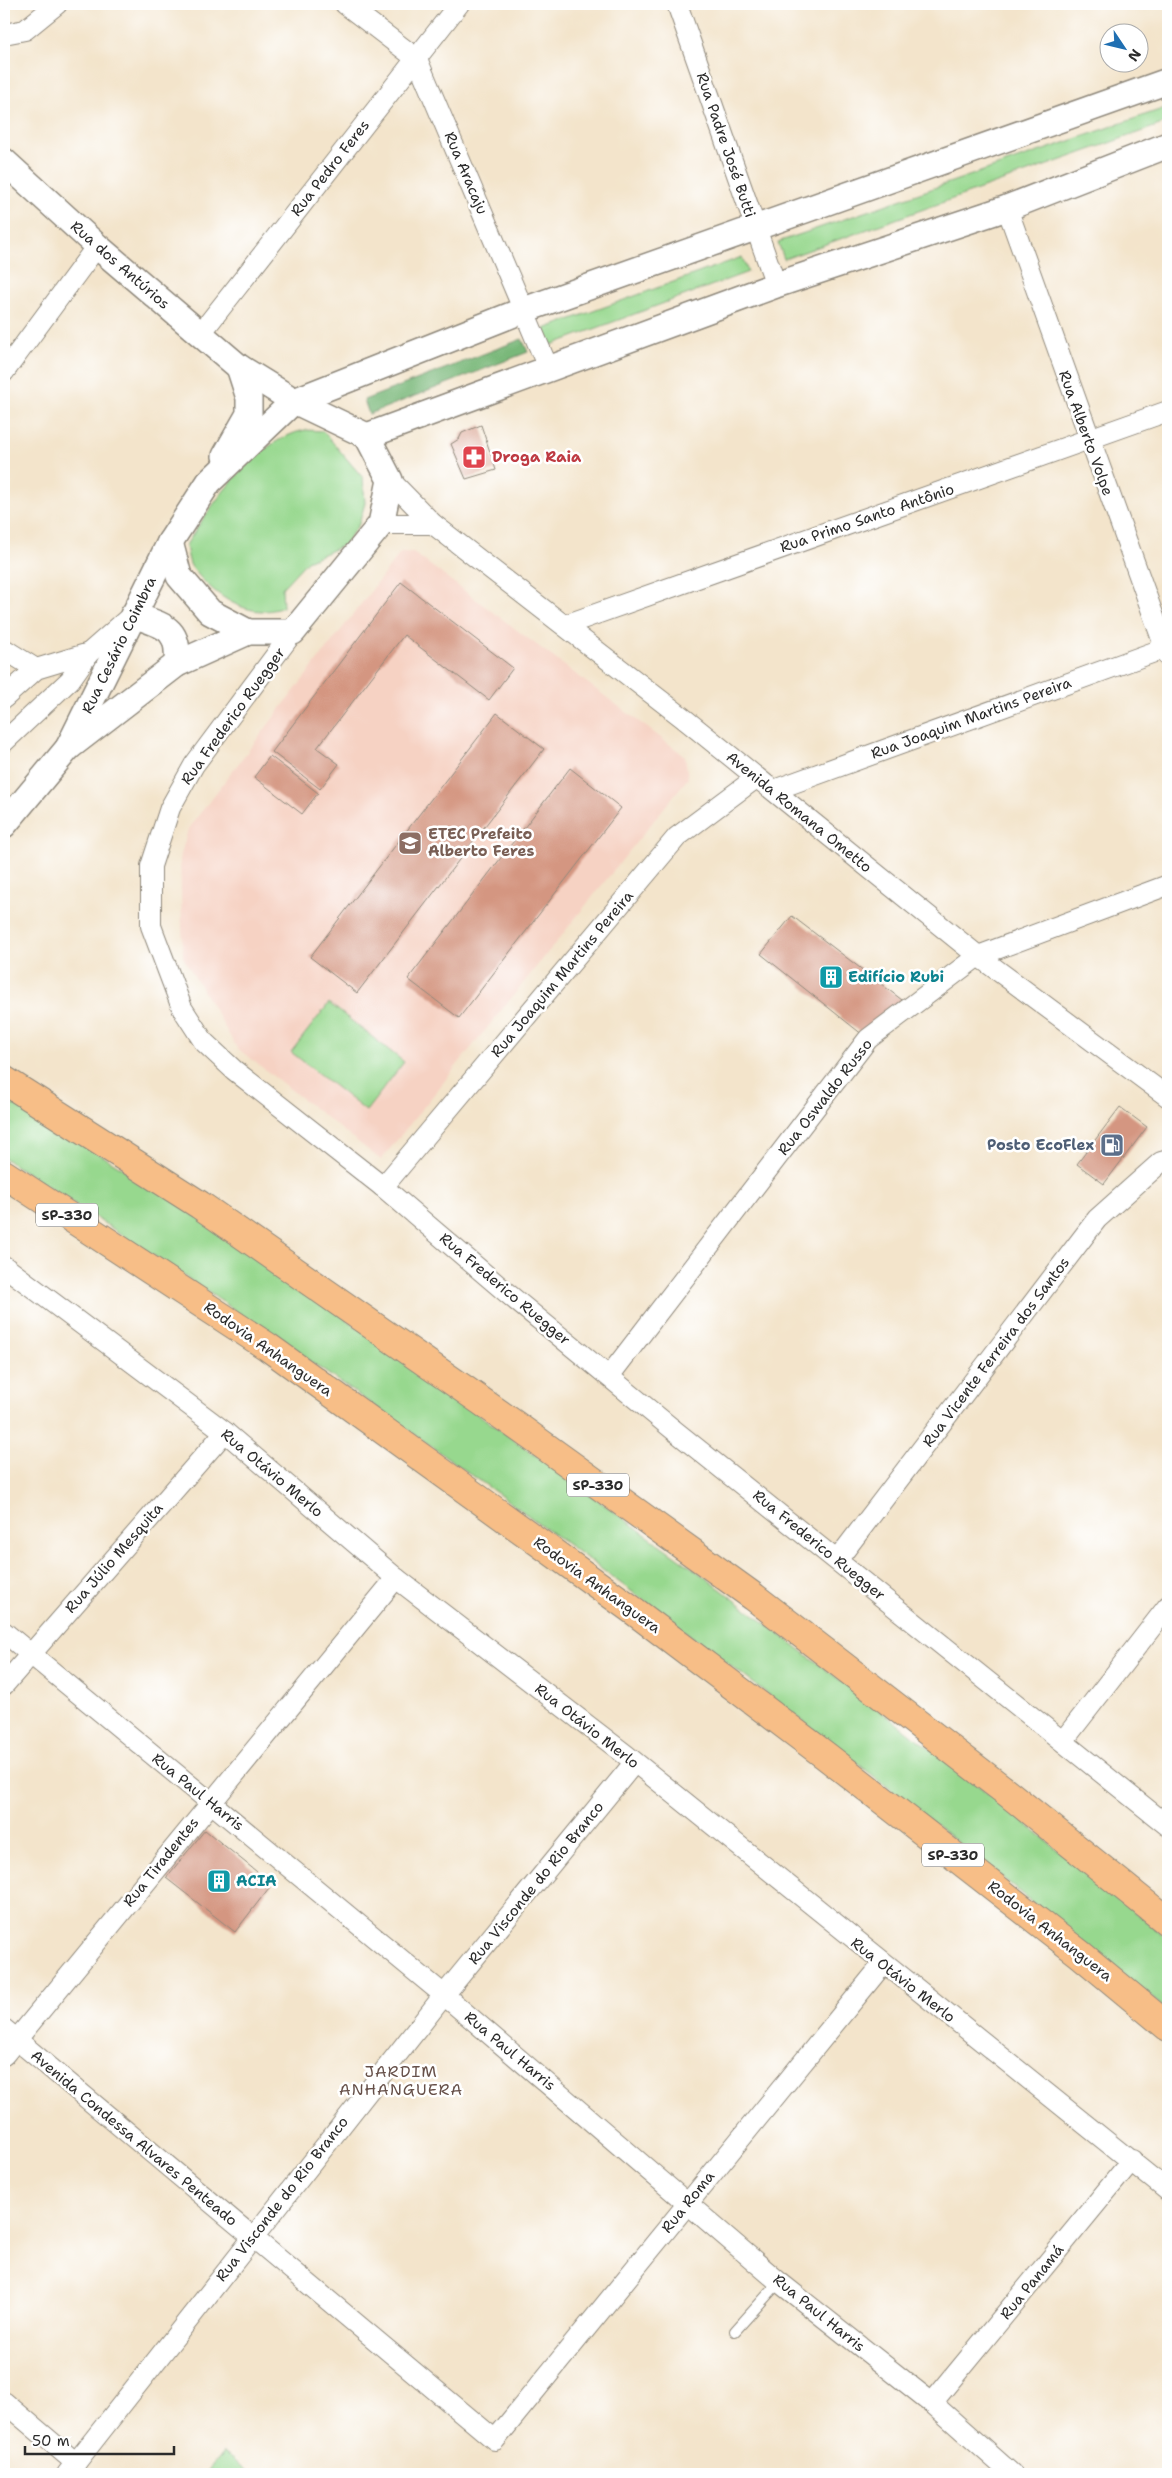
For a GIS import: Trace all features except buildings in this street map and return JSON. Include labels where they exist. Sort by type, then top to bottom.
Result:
[{"type":"highway","name":"SP-330","points":[[4,1080],[200,1204],[522,1430],[761,1603],[1008,1794],[1168,1922]]},
{"type":"highway","name":"Rodovia Anhanguera","points":[[4,1174],[268,1347],[634,1611],[826,1756],[1080,1954],[1168,2027]]},
{"type":"highway","points":[[1080,1954],[1168,2035]]},
{"type":"street","points":[[4,34],[25,30],[56,4]]},
{"type":"street","name":"Rua Aracaju","points":[[345,4],[417,59],[548,370]]},
{"type":"street","name":"Rua Pedro Feres","points":[[201,333],[459,4]]},
{"type":"street","name":"Rua Padre José Butti","points":[[677,4],[776,285]]},
{"type":"street","points":[[209,482],[294,401],[524,310],[1168,81]]},
{"type":"street","points":[[4,825],[68,748],[178,664],[248,632],[294,632],[381,524],[390,480],[368,436],[776,285],[1007,208],[1168,145]]},
{"type":"street","name":"Rua dos Antúrios","points":[[4,161],[97,246],[239,367],[294,401],[368,436]]},
{"type":"street","name":"Rua Alberto Volpe","points":[[1007,208],[1088,440],[1167,650]]},
{"type":"street","points":[[4,372],[97,246]]},
{"type":"street","name":"Rua dos Antúrios","points":[[209,482],[249,414],[250,398],[239,367]]},
{"type":"street","name":"Rua Primo Santo Antônio","points":[[565,624],[1168,411]]},
{"type":"street","name":"Avenida Romana Ometto","points":[[390,480],[433,524],[565,624],[756,778],[774,790],[978,956],[1168,1098]]},
{"type":"street","name":"Rua Cesário Coimbra","points":[[68,748],[132,615],[170,542],[209,482]]},
{"type":"street","points":[[381,524],[433,524]]},
{"type":"street","points":[[170,542],[179,576],[210,612],[248,632]]},
{"type":"street","points":[[4,742],[70,680],[89,652],[132,615],[162,625],[175,635],[178,647],[178,664]]},
{"type":"street","name":"Rua Frederico Ruegger","points":[[294,632],[194,765],[170,808],[151,866],[151,926],[182,1008],[204,1042],[234,1070],[383,1187],[507,1293],[610,1375],[675,1431],[838,1559],[1168,1826]]},
{"type":"street","points":[[4,649],[36,669]]},
{"type":"street","name":"Rua Joaquim Martins Pereira","points":[[774,790],[1167,650]]},
{"type":"street","points":[[4,698],[36,669],[89,652]]},
{"type":"street","name":"Rua Joaquim Martins Pereira","points":[[383,1187],[677,837],[756,778]]},
{"type":"street","name":"Rua Oswaldo Russo","points":[[610,1375],[868,1039],[978,956],[1168,885]]},
{"type":"street","name":"Rua Vicente Ferreira dos Santos","points":[[838,1559],[1097,1219],[1161,1162],[1168,1160]]},
{"type":"street","name":"Rua Otávio Merlo","points":[[4,1266],[225,1432],[396,1578],[634,1763],[883,1964],[1132,2160],[1168,2191]]},
{"type":"street","name":"Rua Júlio Mesquita","points":[[4,1685],[225,1432]]},
{"type":"street","name":"Rua Tiradentes","points":[[4,2055],[10,2034],[210,1801],[396,1578]]},
{"type":"street","points":[[1063,1741],[1168,1606]]},
{"type":"street","name":"Rua Paul Harris","points":[[4,1632],[444,1994],[779,2282],[932,2403],[1012,2474]]},
{"type":"street","name":"Rua Visconde do Rio Branco","points":[[71,2469],[252,2236],[444,1994],[634,1763]]},
{"type":"street","name":"Rua Roma","points":[[494,2440],[883,1964]]},
{"type":"street","name":"Avenida Condessa Alvares Penteado","points":[[10,2034],[494,2440]]},
{"type":"street","name":"Rua Panamá","points":[[932,2403],[1132,2160]]},
{"type":"street","points":[[4,2402],[71,2469]]},
{"type":"lane","points":[[735,2331],[779,2282]]},
{"type":"shaded area","name":"ETEC Prefeito Alberto Feres","points":[[401,552],[414,553],[685,756],[688,778],[381,1160],[237,1048],[183,957],[180,858],[188,829]]},
{"type":"green space","points":[[1168,107],[1168,122],[784,259],[778,242]]},
{"type":"green space","points":[[742,257],[748,272],[551,345],[544,329]]},
{"type":"green space","points":[[522,339],[528,352],[369,414],[364,400]]},
{"type":"green space","points":[[305,430],[323,431],[363,478],[365,503],[359,524],[344,545],[307,561],[282,588],[283,607],[260,611],[248,609],[227,600],[200,577],[190,564],[186,545],[222,493],[252,460],[269,446],[287,436]]},
{"type":"green space","points":[[329,1003],[404,1062],[366,1111],[291,1052]]},
{"type":"green space","points":[[4,1095],[185,1207],[326,1305],[702,1575],[984,1790],[1168,1939],[1168,2011],[856,1762],[585,1557],[422,1439],[173,1268],[4,1158]]},
{"type":"green space","points":[[224,2452],[251,2474],[206,2474]]},
{"type":"place","name":"Droga Raia","points":[[474,457]]},
{"type":"place","name":"ETEC Prefeito Alberto Feres","points":[[410,843]]},
{"type":"place","name":"Edifício Rubi","points":[[831,977]]},
{"type":"place","name":"Posto EcoFlex","points":[[1112,1145]]},
{"type":"place","name":"ACIA","points":[[219,1881]]},
{"type":"district","name":"JARDIM ANHANGUERA","points":[[401,2080]]}]
